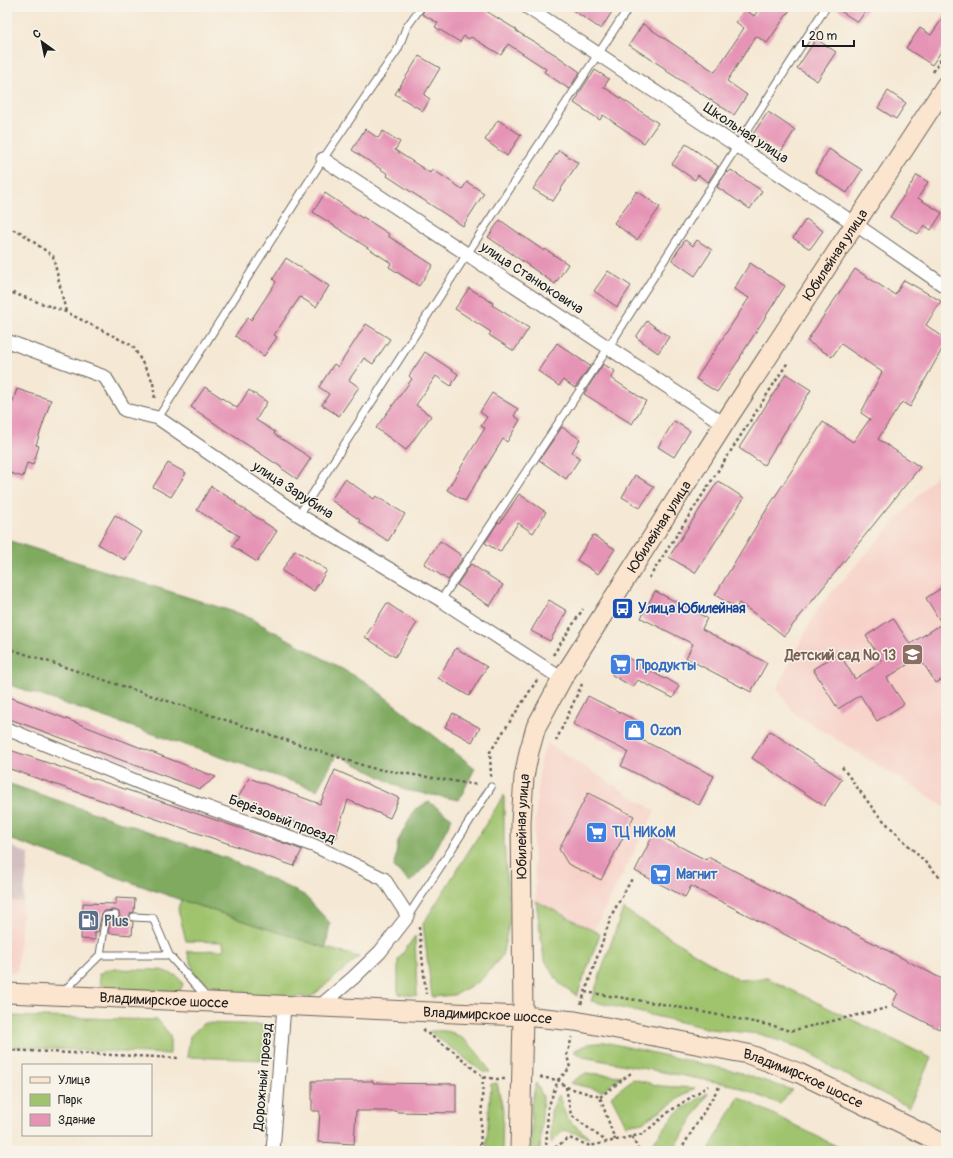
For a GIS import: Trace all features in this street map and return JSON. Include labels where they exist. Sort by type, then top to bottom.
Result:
[{"type":"main road","name":"Юбилейная улица","points":[[520,1151],[523,1016],[521,822],[524,777],[528,752],[536,727],[562,679],[724,424],[946,85]]},
{"type":"main road","name":"Владимирское шоссе","points":[[7,993],[523,1016],[576,1021],[748,1054],[799,1073],[946,1145]]},
{"type":"street","name":"Школьная улица","points":[[526,7],[855,224],[946,287]]},
{"type":"street","name":"улица Станюковича","points":[[323,159],[724,424]]},
{"type":"street","name":"улица Зарубина","points":[[7,341],[105,377],[125,410],[158,418],[299,515],[441,600],[562,679]]},
{"type":"street","name":"Берёзовый проезд","points":[[7,730],[148,786],[315,846],[384,879],[408,916]]},
{"type":"street","points":[[319,1007],[353,978],[380,952],[408,916]]},
{"type":"street","name":"Дорожный проезд","points":[[273,1151],[284,1006]]},
{"type":"lane","points":[[158,418],[323,159],[398,49],[406,28],[421,7]]},
{"type":"lane","points":[[299,515],[467,254],[629,7]]},
{"type":"lane","points":[[441,600],[608,348],[826,7]]},
{"type":"lane","points":[[408,916],[491,787]]},
{"type":"lane","points":[[59,996],[100,955],[106,916],[115,916]]},
{"type":"lane","points":[[134,917],[153,918],[169,955],[211,1002]]},
{"type":"lane","points":[[100,955],[169,955]]},
{"type":"path","points":[[7,228],[20,232],[53,256],[66,312]]},
{"type":"path","points":[[7,291],[66,312],[133,346],[153,382],[158,418]]},
{"type":"path","points":[[648,581],[790,358]]},
{"type":"path","points":[[7,648],[371,768],[491,787]]},
{"type":"path","points":[[556,741],[583,681]]},
{"type":"path","points":[[842,767],[877,814],[941,878]]},
{"type":"path","points":[[567,1055],[585,992],[612,914],[633,877]]},
{"type":"path","points":[[585,992],[662,1004],[774,1026],[790,1031],[887,1008]]},
{"type":"path","points":[[7,1050],[178,1058]]},
{"type":"path","points":[[600,1097],[631,1074]]},
{"type":"path","points":[[480,1151],[483,1076]]},
{"type":"path","points":[[546,1151],[548,1108],[558,1080],[566,1087],[600,1097]]},
{"type":"path","points":[[550,1151],[569,1138],[590,1146],[643,1134],[670,1111],[708,1086]]},
{"type":"path","points":[[566,1087],[571,1115],[607,1142]]},
{"type":"path","points":[[680,1151],[719,1087]]},
{"type":"path","points":[[600,1097],[616,1140]]},
{"type":"path","points":[[632,1137],[639,1151]]},
{"type":"shaded area","points":[[946,464],[946,807],[795,714],[777,688],[818,608]]},
{"type":"shaded area","points":[[547,743],[655,811],[594,930],[536,901],[533,847],[540,763]]},
{"type":"shaded area","points":[[7,845],[29,854],[23,902],[7,901]]},
{"type":"shaded area","points":[[7,901],[23,902],[17,973],[7,973]]},
{"type":"green space","points":[[7,540],[244,615],[366,682],[475,768],[459,800],[405,790],[337,754],[317,790],[7,684]]},
{"type":"green space","points":[[7,783],[226,858],[304,895],[330,923],[326,948],[181,900],[7,838]]},
{"type":"green space","points":[[504,795],[504,843],[510,919],[502,956],[480,981],[454,995],[432,997],[423,924]]},
{"type":"green space","points":[[429,802],[452,818],[429,863],[410,882],[394,867],[398,841],[415,809]]},
{"type":"green space","points":[[181,900],[326,948],[359,957],[311,997],[226,995],[195,976],[187,951],[224,950],[223,942],[186,941],[178,909]]},
{"type":"green space","points":[[536,901],[600,934],[577,996],[559,983],[544,959]]},
{"type":"green space","points":[[623,909],[737,979],[767,978],[931,1058],[909,1107],[831,1067],[809,1051],[759,1034],[710,1029],[591,1001]]},
{"type":"green space","points":[[415,936],[417,996],[398,994],[398,960]]},
{"type":"green space","points":[[108,969],[161,970],[177,976],[183,984],[180,991],[105,989],[100,984],[99,974]]},
{"type":"green space","points":[[7,1016],[158,1020],[170,1035],[170,1054],[7,1047]]},
{"type":"green space","points":[[204,1023],[271,1025],[267,1060],[187,1057],[190,1036]]},
{"type":"green space","points":[[430,1031],[447,1031],[465,1040],[483,1060],[490,1072],[483,1072]]},
{"type":"green space","points":[[605,1042],[738,1072],[792,1090],[780,1104],[732,1085],[583,1057],[573,1051],[588,1044]]},
{"type":"green space","points":[[586,1073],[622,1076],[602,1091],[570,1083]]},
{"type":"green space","points":[[633,1079],[661,1086],[695,1088],[643,1122],[626,1125],[611,1096]]},
{"type":"green space","points":[[497,1083],[503,1110],[502,1151],[486,1151],[491,1084]]},
{"type":"green space","points":[[536,1083],[543,1097],[540,1151],[531,1151],[531,1104]]},
{"type":"green space","points":[[708,1093],[673,1151],[647,1151],[676,1113]]},
{"type":"green space","points":[[559,1095],[567,1119],[589,1137],[564,1130],[551,1143],[551,1111]]},
{"type":"green space","points":[[739,1097],[846,1151],[708,1151]]},
{"type":"building","points":[[426,7],[489,7],[486,11],[580,72],[569,89],[544,72],[546,69],[508,44],[501,55],[471,37],[469,39],[464,36],[460,42],[435,27],[438,23],[422,14]]},
{"type":"building","points":[[568,7],[615,7],[601,29]]},
{"type":"building","points":[[760,7],[792,7],[767,43],[756,36],[727,81],[747,95],[734,115],[629,45],[643,24],[715,72],[744,28],[736,22],[745,9],[754,16]]},
{"type":"building","points":[[834,7],[868,7],[858,22]]},
{"type":"building","points":[[946,13],[946,44],[932,65],[906,48],[920,28],[931,35]]},
{"type":"building","points":[[816,39],[836,52],[817,81],[797,68]]},
{"type":"building","points":[[419,56],[440,68],[424,95],[430,99],[423,111],[395,94]]},
{"type":"building","points":[[595,70],[609,79],[604,87],[658,123],[644,143],[603,115],[600,120],[574,103]]},
{"type":"building","points":[[888,91],[906,103],[896,119],[878,108]]},
{"type":"building","points":[[768,112],[795,130],[780,153],[753,134]]},
{"type":"building","points":[[498,120],[521,135],[507,156],[485,140]]},
{"type":"building","points":[[365,129],[378,138],[383,131],[400,142],[395,150],[430,173],[432,169],[462,189],[467,182],[484,193],[463,226],[387,176],[388,174],[352,150]]},
{"type":"building","points":[[686,144],[718,166],[708,182],[698,175],[695,180],[672,164]]},
{"type":"building","points":[[829,149],[862,170],[847,193],[815,172]]},
{"type":"building","points":[[559,150],[578,163],[553,201],[533,189]]},
{"type":"building","points":[[731,170],[762,191],[750,209],[717,187],[727,171],[728,173]]},
{"type":"building","points":[[917,175],[928,182],[918,198],[942,213],[931,230],[924,225],[918,234],[890,217]]},
{"type":"building","points":[[637,191],[660,207],[637,240],[614,223]]},
{"type":"building","points":[[325,193],[389,234],[388,236],[433,265],[419,286],[389,267],[391,263],[313,212]]},
{"type":"building","points":[[806,219],[823,231],[810,249],[793,238]]},
{"type":"building","points":[[500,220],[544,251],[545,249],[568,264],[555,284],[488,237]]},
{"type":"building","points":[[685,240],[693,246],[697,240],[712,250],[695,276],[672,260]]},
{"type":"building","points":[[286,258],[329,286],[316,307],[300,297],[274,335],[277,337],[264,356],[235,336],[248,317],[251,320],[276,282],[273,279]]},
{"type":"building","points":[[750,263],[785,286],[741,357],[717,392],[696,379],[749,298],[734,289]]},
{"type":"building","points":[[855,269],[895,295],[904,280],[941,301],[926,325],[946,339],[946,342],[910,407],[902,402],[878,439],[920,467],[784,636],[739,603],[736,608],[715,595],[760,520],[823,422],[853,442],[870,419],[861,413],[882,372],[841,344],[832,357],[807,341]]},
{"type":"building","points":[[608,271],[631,286],[617,307],[594,291]]},
{"type":"building","points":[[469,288],[493,303],[492,305],[529,328],[514,351],[489,335],[491,332],[455,309]]},
{"type":"building","points":[[647,321],[669,337],[658,353],[636,337]]},
{"type":"building","points":[[366,324],[390,339],[373,364],[364,358],[349,380],[359,387],[339,416],[322,405],[329,394],[319,387],[334,364],[338,367]]},
{"type":"building","points":[[557,343],[590,366],[575,388],[563,380],[559,386],[538,371]]},
{"type":"building","points":[[425,352],[458,374],[451,386],[436,376],[416,405],[431,416],[406,450],[376,428],[412,379],[409,376]]},
{"type":"building","points":[[603,364],[615,371],[611,378],[646,401],[632,424],[584,394]]},
{"type":"building","points":[[786,374],[811,390],[764,465],[739,448]]},
{"type":"building","points":[[205,387],[237,408],[249,390],[267,402],[256,420],[275,432],[274,434],[311,458],[297,479],[191,407]]},
{"type":"building","points":[[17,389],[51,400],[36,445],[39,446],[33,465],[27,463],[23,477],[7,472],[7,419]]},
{"type":"building","points":[[492,393],[518,409],[514,416],[520,420],[507,442],[503,439],[465,501],[447,490],[485,428],[481,426],[487,417],[480,412]]},
{"type":"building","points":[[674,421],[690,431],[674,457],[658,447]]},
{"type":"building","points":[[562,427],[580,439],[572,452],[580,458],[566,479],[539,460]]},
{"type":"building","points":[[168,463],[186,473],[171,497],[153,487]]},
{"type":"building","points":[[635,475],[654,487],[640,508],[622,497]]},
{"type":"building","points":[[345,479],[374,499],[376,496],[405,514],[388,541],[359,522],[360,520],[331,500]]},
{"type":"building","points":[[718,481],[744,498],[695,573],[669,557]]},
{"type":"building","points":[[211,486],[277,531],[257,562],[232,546],[239,536],[197,510]]},
{"type":"building","points":[[519,494],[546,512],[533,533],[518,523],[500,552],[485,543],[498,522],[500,523]]},
{"type":"building","points":[[115,515],[142,532],[125,560],[98,544]]},
{"type":"building","points":[[593,535],[615,549],[598,574],[577,560]]},
{"type":"building","points":[[440,541],[461,555],[460,557],[462,559],[448,580],[424,564]]},
{"type":"building","points":[[295,550],[327,570],[314,591],[282,571]]},
{"type":"building","points":[[471,564],[503,585],[490,606],[457,585]]},
{"type":"building","name":"Детский сад № 13","points":[[946,585],[946,677],[936,683],[919,657],[887,678],[904,704],[877,721],[860,695],[838,709],[813,669],[839,653],[855,679],[882,662],[866,636],[893,618],[910,644],[942,624],[926,598]]},
{"type":"building","points":[[655,591],[707,618],[702,629],[767,663],[751,692],[686,658],[693,644],[641,618]]},
{"type":"building","points":[[549,600],[567,611],[550,641],[531,631]]},
{"type":"building","points":[[387,603],[417,623],[395,657],[365,637]]},
{"type":"building","points":[[456,648],[487,667],[469,696],[438,678]]},
{"type":"building","points":[[623,655],[679,686],[673,698],[638,680],[633,687],[612,675]]},
{"type":"building","points":[[7,696],[216,777],[200,789],[7,718]]},
{"type":"building","points":[[588,696],[643,724],[636,737],[714,776],[699,805],[621,766],[628,752],[573,724]]},
{"type":"building","points":[[453,713],[480,728],[472,742],[445,727]]},
{"type":"building","points":[[770,731],[842,779],[824,806],[752,758]]},
{"type":"building","points":[[7,749],[302,850],[294,866],[7,768]]},
{"type":"building","points":[[335,770],[399,798],[390,818],[348,800],[335,839],[238,798],[249,778],[320,804]]},
{"type":"building","name":"ТЦ НИКоМ","points":[[588,793],[634,816],[601,880],[568,864],[559,849]]},
{"type":"building","points":[[654,833],[706,860],[708,857],[946,981],[946,1016],[939,1029],[892,1005],[898,993],[691,886],[685,897],[635,871]]},
{"type":"building","points":[[116,898],[135,899],[134,912],[129,916],[130,920],[133,922],[132,935],[108,933],[110,921],[120,917],[119,912],[114,910],[105,911],[102,913],[98,932],[95,932],[95,940],[81,939],[83,903],[116,904]]},
{"type":"building","points":[[312,1081],[373,1081],[373,1083],[456,1084],[456,1113],[356,1111],[354,1144],[318,1142],[320,1111],[312,1111]]},
{"type":"place","name":"Улица Юбилейная","points":[[623,608]]},
{"type":"place","name":"Детский сад № 13","points":[[912,655]]},
{"type":"place","name":"Продукты","points":[[621,665]]},
{"type":"place","name":"Ozon","points":[[635,730]]},
{"type":"place","name":"ТЦ НИКоМ","points":[[597,832]]},
{"type":"place","name":"Магнит","points":[[660,874]]},
{"type":"place","name":"Plus","points":[[89,921]]}]
